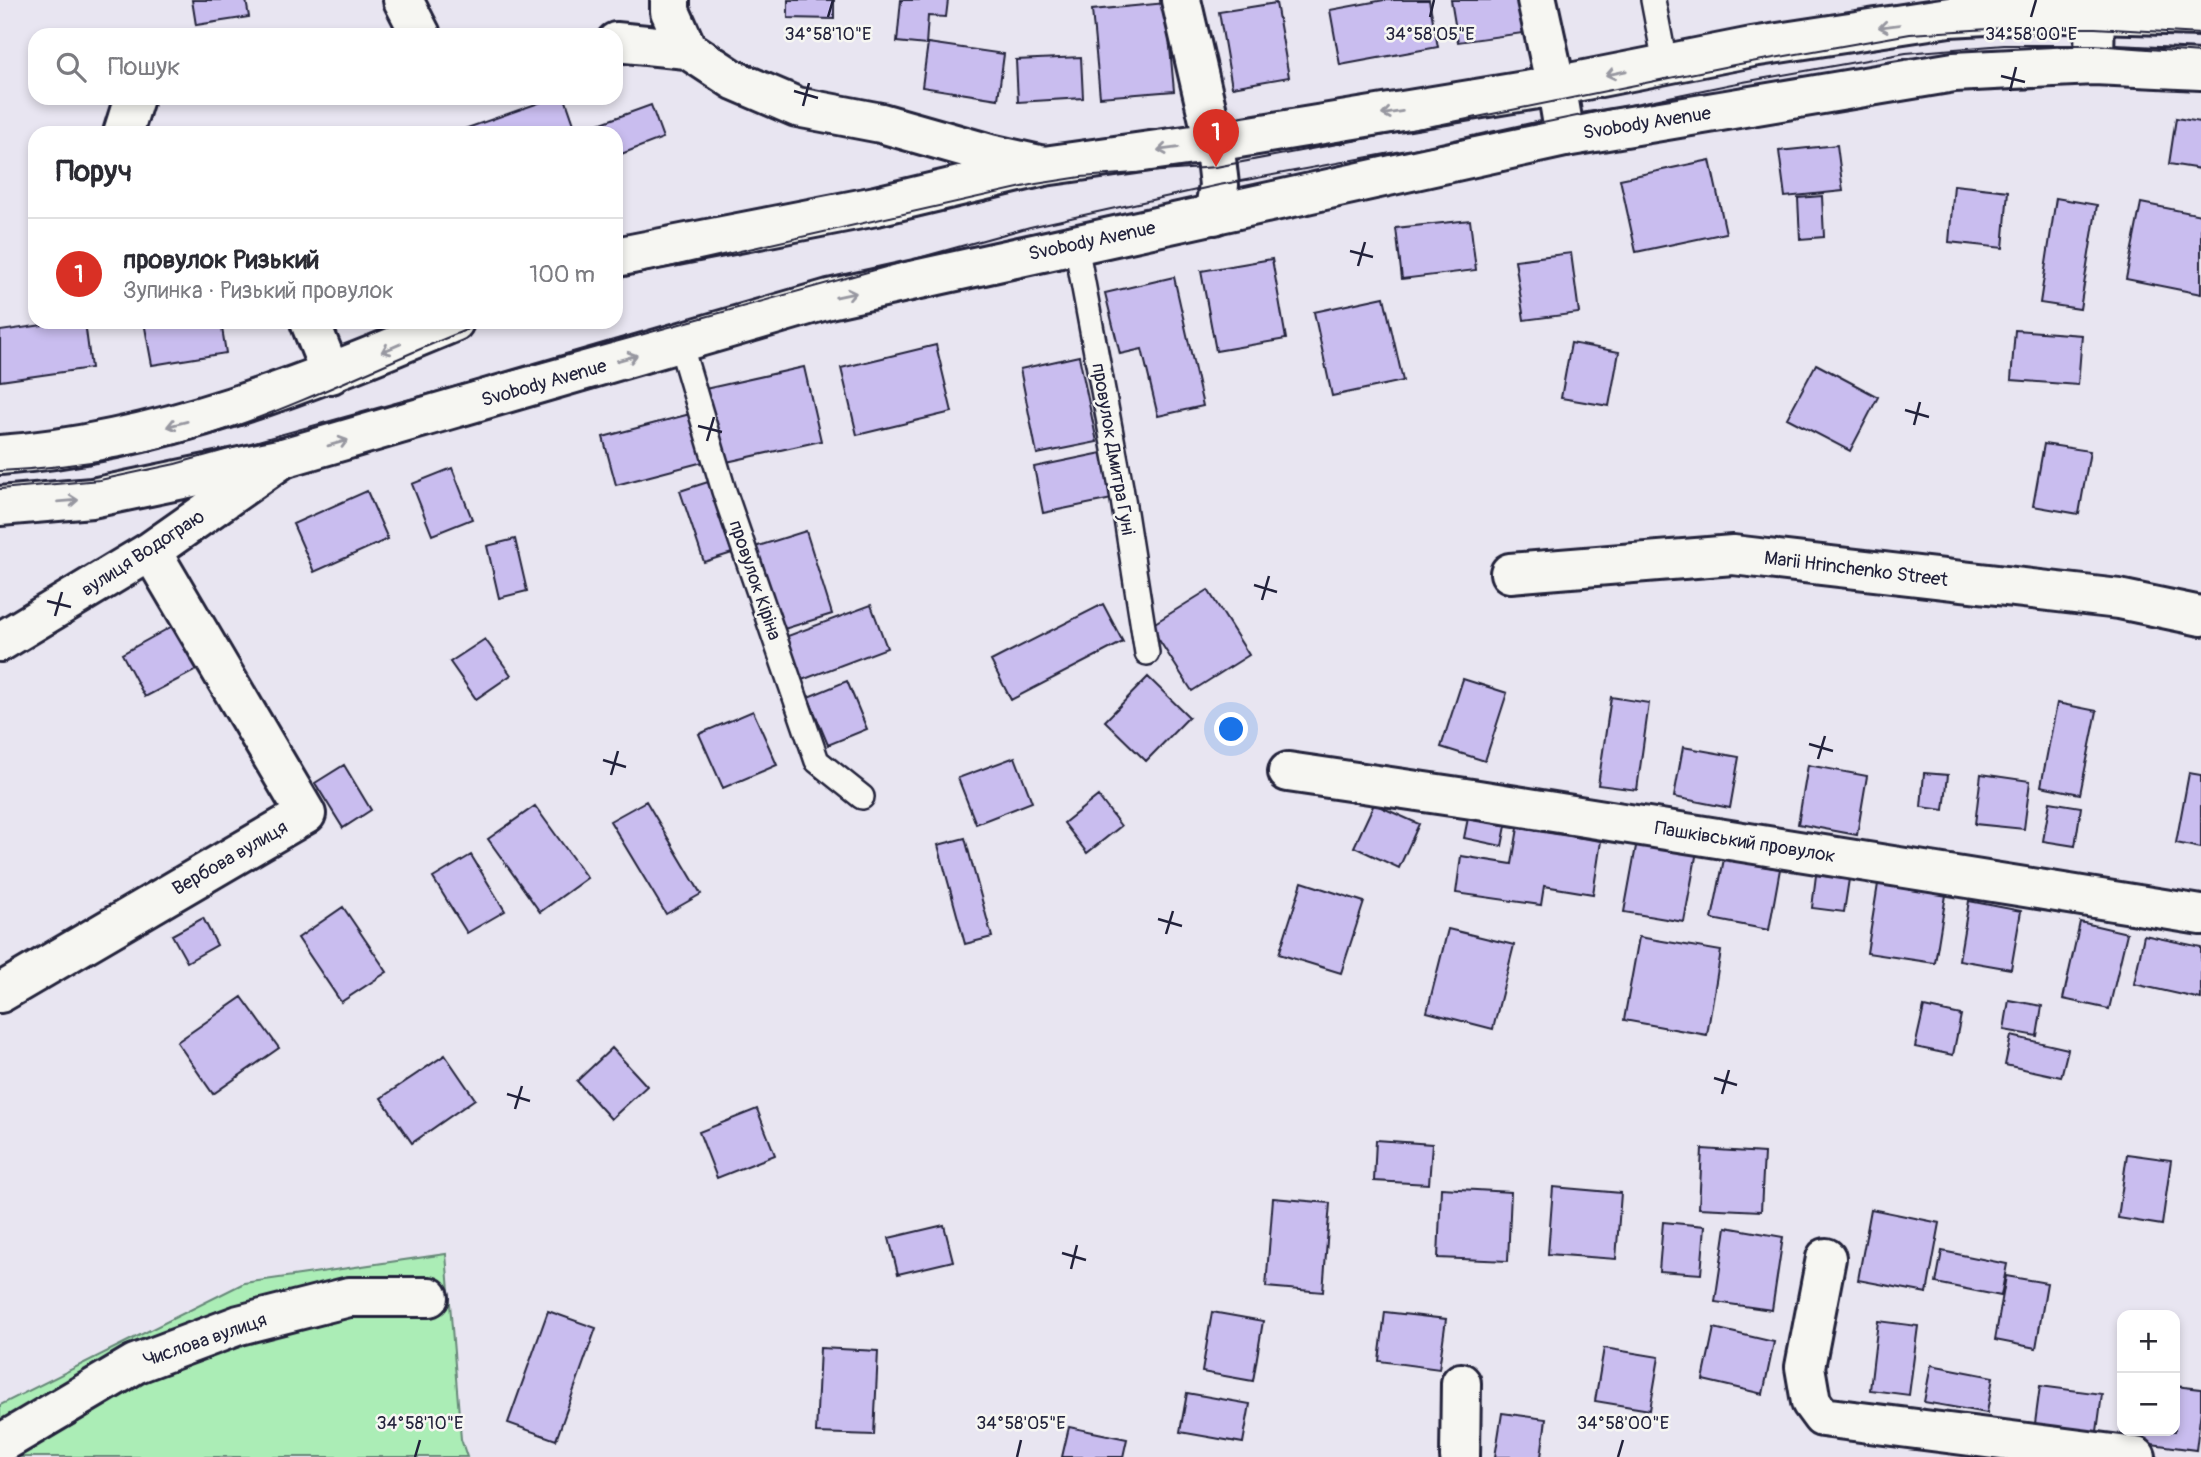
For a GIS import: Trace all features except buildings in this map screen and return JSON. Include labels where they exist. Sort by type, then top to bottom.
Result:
[{"type":"street","points":[[403,0],[417,28]]},
{"type":"street","points":[[670,0],[670,11],[687,49]]},
{"type":"street","points":[[1181,0],[1214,142],[1219,185],[1214,215]]},
{"type":"street","points":[[1536,0],[1565,137]]},
{"type":"street","points":[[2094,65],[2096,6]]},
{"type":"street","points":[[623,256],[876,206],[1044,166],[1214,142],[1555,86],[1752,47],[1949,17],[2096,6],[2201,16]]},
{"type":"street","points":[[623,43],[687,49],[734,80],[797,107],[881,123],[990,154],[1044,166]]},
{"type":"street","name":"Svobody Avenue","points":[[0,506],[92,498],[283,458],[829,299],[1565,137],[1954,72],[2094,65],[2201,70]]},
{"type":"street","points":[[125,126],[132,105]]},
{"type":"street","points":[[313,329],[331,374]]},
{"type":"street","points":[[0,455],[41,452],[107,440],[215,414],[331,374],[437,329]]},
{"type":"street","name":"вулиця Водограю","points":[[0,642],[151,551],[283,458]]},
{"type":"street","name":"Вербова вулиця","points":[[0,993],[306,814],[151,551]]},
{"type":"street","name":"Marii Hrinchenko Street","points":[[1510,573],[1733,555],[2119,599],[2201,616]]},
{"type":"street","name":"Пашківський провулок","points":[[1288,772],[2201,915]]},
{"type":"street","points":[[1826,1258],[1805,1367],[1811,1402],[1822,1417],[2136,1457]]},
{"type":"street","name":"Числова вулиця","points":[[0,1444],[135,1364],[239,1325],[348,1297],[429,1297]]},
{"type":"street","points":[[1460,1457],[1461,1383]]},
{"type":"lane","points":[[1653,0],[1665,63]]},
{"type":"lane","name":"провулок Дмитра Гуні","points":[[1076,245],[1121,487],[1147,653]]},
{"type":"lane","name":"провулок Кіріна","points":[[680,343],[724,491],[817,761],[862,797]]},
{"type":"green space","points":[[446,1254],[461,1439],[467,1457],[0,1457],[0,1405],[244,1283]]},
{"type":"tram line","points":[[623,277],[1036,184],[1081,177],[1216,167],[1734,65],[1910,34],[2004,28],[2095,28],[2201,34]]},
{"type":"tram line","points":[[0,489],[100,480],[175,464],[1030,227],[1219,185],[1450,142],[1732,84],[1906,53],[2004,45],[2095,45],[2201,53]]},
{"type":"tram line","points":[[0,471],[116,458],[202,437],[295,403],[469,329]]},
{"type":"place","name":"провулок Ризький","points":[[1216,167]]}]
